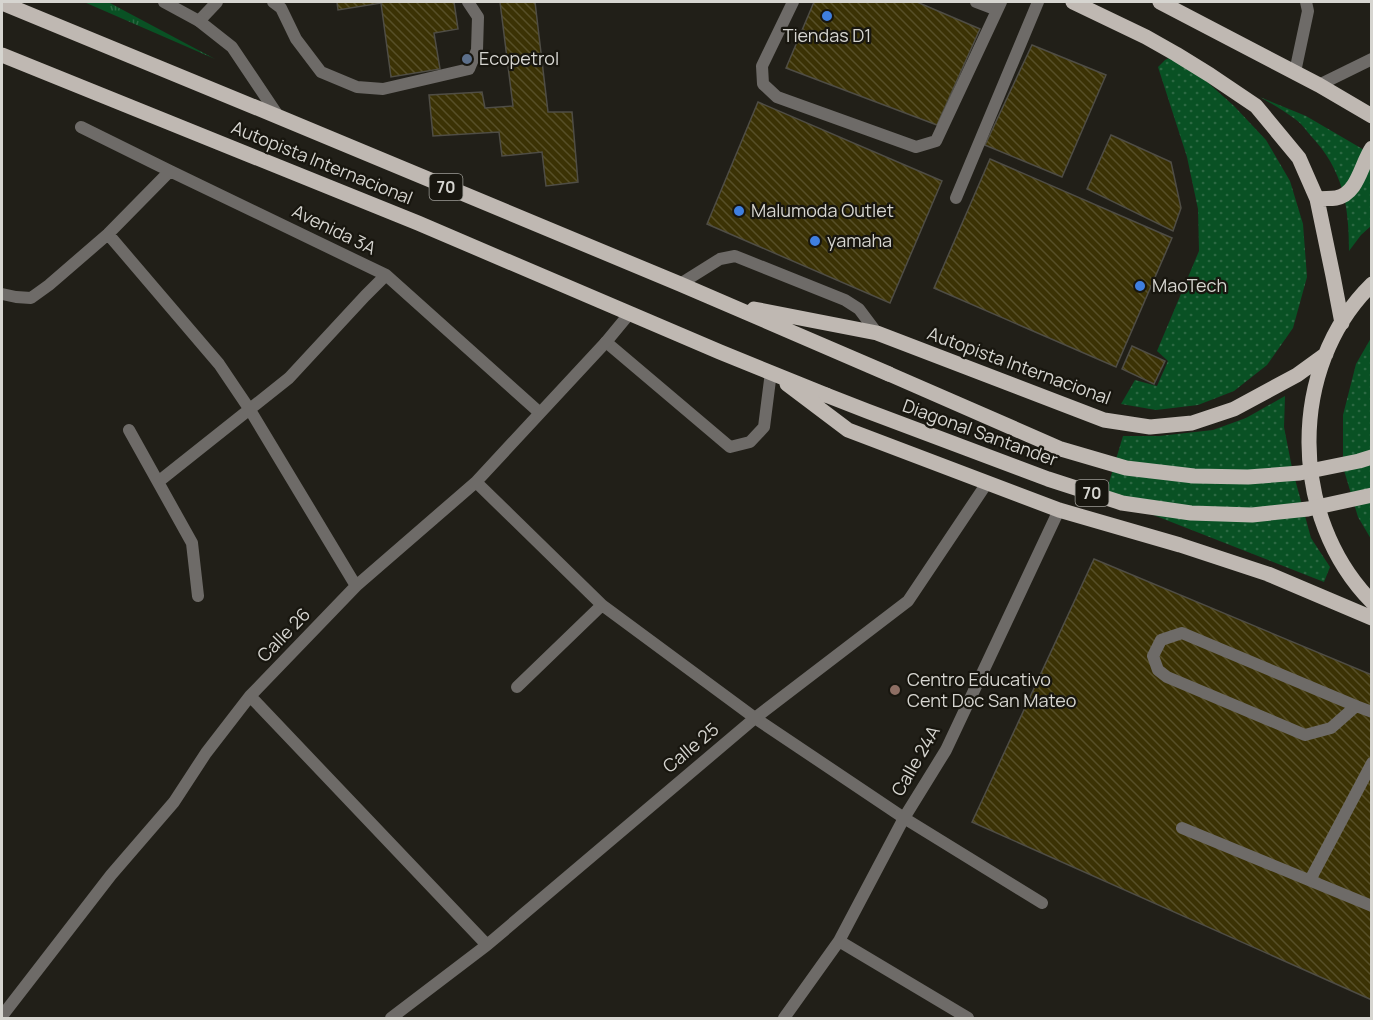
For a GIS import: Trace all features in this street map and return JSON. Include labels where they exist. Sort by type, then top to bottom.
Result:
[{"type":"main road","points":[[1073,2],[1176,54],[1256,106],[1299,158],[1317,199],[1342,323]]},
{"type":"main road","points":[[1160,2],[1295,72],[1371,116]]},
{"type":"main road","name":"Autopista Internacional","points":[[2,3],[680,284],[889,374]]},
{"type":"main road","name":"Autopista Internacional","points":[[2,55],[408,219],[826,395]]},
{"type":"main road","points":[[1317,199],[1345,195],[1354,185],[1371,148]]},
{"type":"main road","points":[[1371,284],[1354,304],[1326,354],[1312,398],[1308,445],[1313,492],[1319,514],[1338,557],[1371,602]]},
{"type":"main road","name":"Autopista Internacional","points":[[722,303],[877,333],[1104,420],[1150,427],[1192,423],[1234,410],[1297,375],[1326,354]]},
{"type":"main road","points":[[771,372],[848,430],[1059,510],[1180,545],[1268,574],[1371,618]]},
{"type":"main road","name":"Diagonal Santander","points":[[889,374],[1060,449],[1126,468],[1194,476],[1248,477],[1300,472],[1371,457]]},
{"type":"main road","name":"Diagonal Santander","points":[[826,395],[1037,475],[1122,503],[1191,513],[1252,515],[1308,509],[1371,495]]},
{"type":"street","points":[[164,2],[199,21],[232,47],[253,75],[279,117]]},
{"type":"street","points":[[199,21],[217,2]]},
{"type":"street","points":[[273,2],[280,8],[296,39],[321,72],[357,87],[383,88],[469,69],[477,50],[477,16],[468,2]]},
{"type":"street","points":[[793,2],[762,66],[763,84],[777,97],[916,147],[936,141],[999,6],[976,2]]},
{"type":"street","points":[[956,198],[1038,2]]},
{"type":"street","points":[[1295,72],[1308,11],[1306,2]]},
{"type":"street","points":[[1319,85],[1371,58]]},
{"type":"street","name":"Avenida 3A","points":[[81,127],[386,275],[540,413]]},
{"type":"street","points":[[2,294],[31,298],[49,285],[108,234],[170,171]]},
{"type":"street","points":[[108,234],[219,364],[250,410],[356,586]]},
{"type":"street","points":[[680,284],[720,259],[735,256],[845,300],[859,309],[877,333]]},
{"type":"street","points":[[158,482],[289,378],[386,275]]},
{"type":"street","name":"Calle 26","points":[[2,1016],[111,875],[174,802],[206,753],[250,696],[356,586],[476,482],[630,313]]},
{"type":"street","points":[[606,342],[730,447],[750,442],[764,427],[771,372]]},
{"type":"street","points":[[129,430],[192,543],[198,596]]},
{"type":"street","points":[[476,482],[602,605],[754,717],[904,818],[1042,903]]},
{"type":"street","name":"Calle 25","points":[[391,1018],[487,945],[754,717],[908,601],[987,483]]},
{"type":"street","name":"Calle 24A","points":[[784,1018],[839,941],[904,818],[946,750],[1059,510]]},
{"type":"street","points":[[518,687],[602,605]]},
{"type":"street","points":[[1356,706],[1331,728],[1305,735],[1167,677],[1158,670],[1153,656],[1161,640],[1182,633],[1371,712]]},
{"type":"street","points":[[250,696],[487,945]]},
{"type":"street","points":[[1310,880],[1371,763]]},
{"type":"street","points":[[1182,828],[1371,906]]},
{"type":"street","points":[[839,941],[968,1018]]},
{"type":"green space","points":[[84,2],[108,2],[215,59]]},
{"type":"green space","points":[[1176,54],[1234,106],[1266,140],[1290,181],[1303,224],[1307,277],[1293,328],[1267,365],[1234,391],[1198,405],[1156,410],[1121,404],[1135,380],[1157,386],[1168,361],[1157,351],[1199,251],[1198,209],[1187,157],[1158,67]]},
{"type":"green space","points":[[1260,97],[1306,116],[1371,154],[1371,226],[1349,251],[1345,203],[1337,175],[1330,162],[1299,122]]},
{"type":"green space","points":[[1371,338],[1371,539],[1358,517],[1343,467],[1343,415],[1356,364]]},
{"type":"green space","points":[[1285,396],[1284,427],[1292,468],[1311,538],[1330,567],[1324,582],[1105,496],[1123,436],[1159,436],[1213,430],[1246,418]]},
{"type":"building","points":[[337,2],[454,2],[458,29],[434,33],[440,69],[391,77],[381,3],[338,10]]},
{"type":"building","points":[[500,2],[535,2],[548,112],[572,112],[578,182],[546,186],[542,152],[502,156],[499,132],[433,136],[429,95],[482,92],[485,108],[513,106]]},
{"type":"building","points":[[814,2],[917,2],[980,29],[937,125],[786,68]]},
{"type":"building","points":[[1032,45],[1106,75],[1062,177],[985,145]]},
{"type":"building","points":[[758,102],[942,181],[890,303],[707,224]]},
{"type":"building","points":[[1111,135],[1171,162],[1181,208],[1173,231],[1087,189]]},
{"type":"building","points":[[990,159],[1172,238],[1116,367],[934,288]]},
{"type":"building","points":[[1132,346],[1165,361],[1154,384],[1122,369]]},
{"type":"building","points":[[1094,559],[1372,675],[1372,1000],[972,822]]},
{"type":"place","name":"Tiendas D1","points":[[827,16]]},
{"type":"place","name":"Ecopetrol","points":[[467,59]]},
{"type":"place","name":"Malumoda Outlet","points":[[739,211]]},
{"type":"place","name":"yamaha","points":[[815,241]]},
{"type":"place","name":"MaoTech","points":[[1140,286]]},
{"type":"place","name":"Centro Educativo Cent Doc San Mateo","points":[[895,690]]}]
